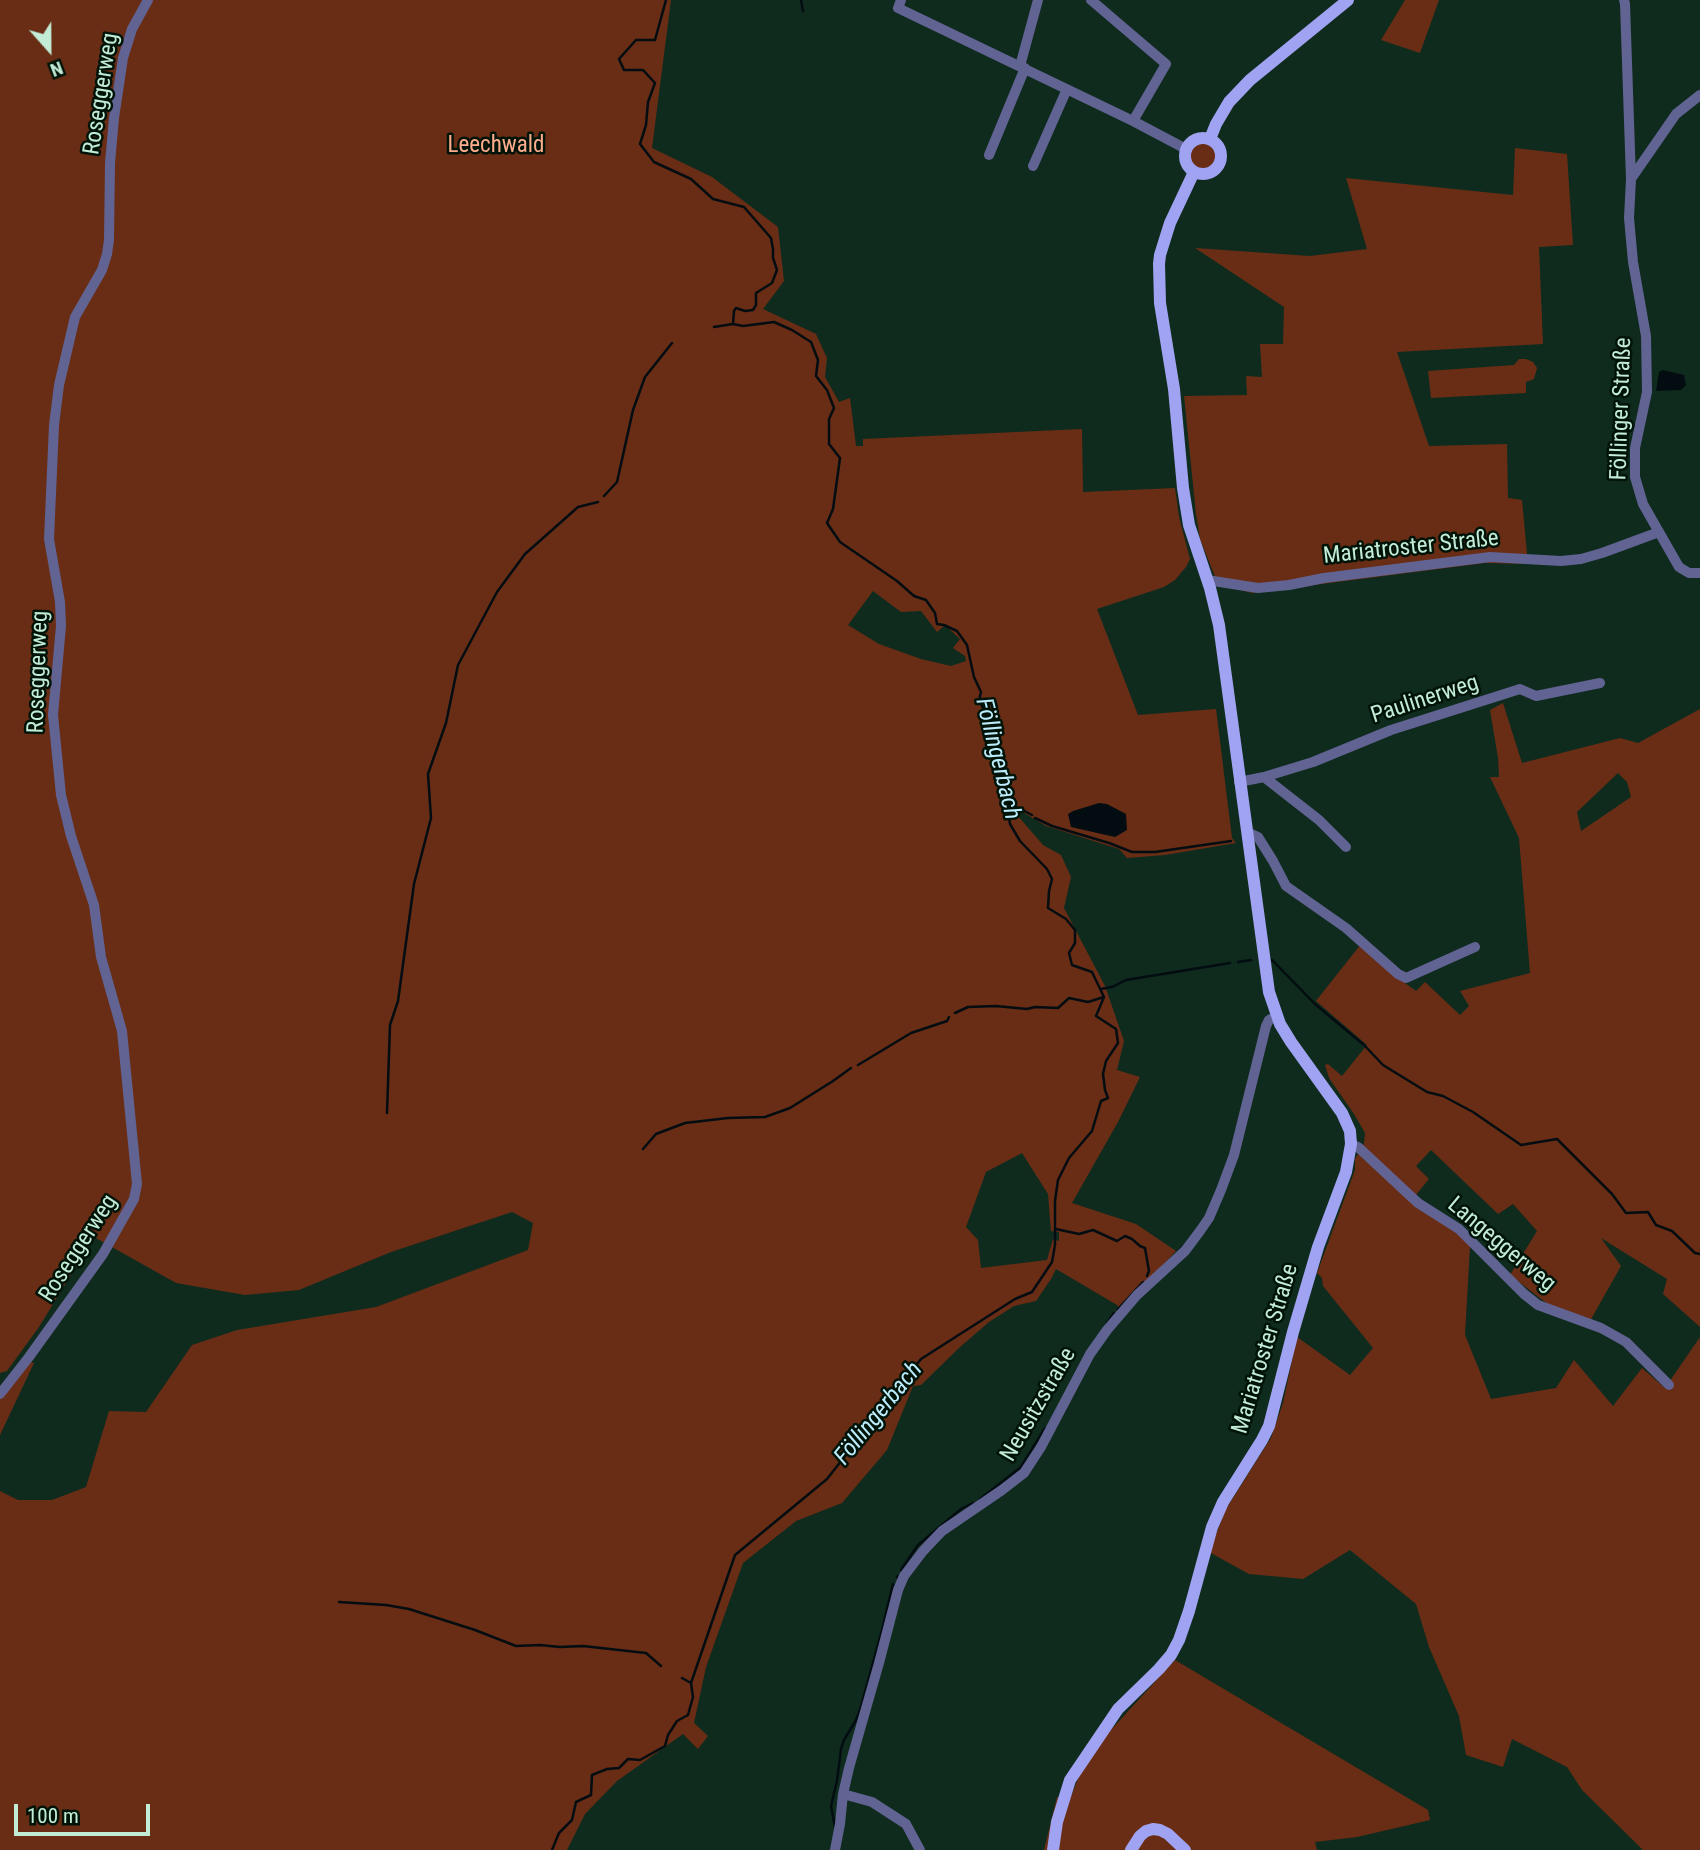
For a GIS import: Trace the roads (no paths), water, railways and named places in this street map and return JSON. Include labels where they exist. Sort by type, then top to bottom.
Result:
[{"type":"main road","points":[[1210,139],[1229,102],[1250,80],[1348,0]]},
{"type":"main road","points":[[1199,138],[1210,139],[1216,142],[1222,153],[1219,166],[1208,174],[1194,172],[1186,163],[1186,149],[1199,138]]},
{"type":"main road","name":"Mariatroster Straße","points":[[1053,1850],[1064,1795],[1076,1768],[1118,1709],[1159,1669],[1179,1640],[1212,1527],[1231,1487],[1269,1426],[1293,1332],[1318,1247],[1346,1172],[1351,1144],[1350,1131],[1342,1113],[1291,1042],[1277,1016],[1267,980],[1219,625],[1189,525],[1183,488],[1174,389],[1162,318],[1158,273],[1160,255],[1170,223],[1194,172]]},
{"type":"main road","points":[[1131,1850],[1140,1836],[1153,1829],[1168,1834],[1185,1850]]},
{"type":"street","name":"Roseggerweg","points":[[0,1394],[103,1254],[134,1199],[138,1184],[122,1031],[101,957],[94,905],[71,836],[61,795],[53,715],[61,626],[60,602],[49,539],[54,425],[59,385],[75,317],[102,270],[107,254],[110,163],[123,58],[132,29],[148,0]]},
{"type":"street","points":[[901,0],[898,8],[1186,149]]},
{"type":"street","points":[[989,155],[1023,67],[1038,0]]},
{"type":"street","points":[[1091,0],[1166,64],[1133,121]]},
{"type":"street","name":"Föllinger Straße","points":[[1628,1],[1631,179],[1629,218],[1633,262],[1646,336],[1647,392],[1635,448],[1635,477],[1643,505],[1679,567],[1689,573],[1700,573]]},
{"type":"street","points":[[1033,166],[1066,89]]},
{"type":"street","points":[[1631,179],[1676,114],[1700,95]]},
{"type":"street","name":"Mariatroster Straße","points":[[1207,580],[1258,588],[1490,557],[1561,561],[1581,559],[1659,532]]},
{"type":"street","name":"Paulinerweg","points":[[1240,782],[1313,762],[1391,730],[1520,689],[1536,696],[1600,683]]},
{"type":"street","points":[[1264,777],[1318,820],[1346,847]]},
{"type":"street","points":[[1247,832],[1258,837],[1286,886],[1346,928],[1398,974],[1406,978],[1475,947]]},
{"type":"street","name":"Neusitzstraße","points":[[835,1850],[841,1824],[843,1794],[904,1576],[942,1531],[1024,1473],[1041,1447],[1090,1354],[1107,1330],[1137,1295],[1185,1251],[1209,1218],[1234,1156],[1264,1033],[1269,1020],[1277,1016]]},
{"type":"street","name":"Langeggerweg","points":[[1351,1144],[1358,1147],[1418,1203],[1459,1229],[1524,1294],[1538,1304],[1591,1324],[1626,1342],[1669,1385]]},
{"type":"street","points":[[843,1794],[872,1802],[906,1824],[920,1850]]},
{"type":"waterway","name":"Föllingerbach","points":[[552,1850],[559,1833],[572,1820],[576,1802],[591,1795],[592,1775],[619,1768],[628,1759],[640,1760],[665,1746],[677,1721],[688,1715],[693,1697],[691,1683],[735,1555],[827,1479],[921,1359],[1015,1299],[1032,1292],[1052,1262],[1058,1180],[1069,1158],[1092,1131],[1101,1101],[1108,1098],[1103,1074],[1106,1061],[1118,1043],[1116,1029],[1096,1016],[1104,997],[1092,972],[1072,965],[1069,953],[1075,943],[1075,930],[1066,919],[1048,908],[1052,879],[1047,869],[1020,841],[1010,824],[999,758],[990,722],[979,700],[981,692],[974,677],[967,645],[957,631],[937,624],[935,613],[926,600],[914,596],[840,542],[827,523],[833,509],[840,458],[829,444],[829,419],[834,408],[827,390],[816,376],[818,360],[811,342],[774,322],[743,326],[733,324],[736,308],[753,310],[756,293],[772,283],[777,270],[771,238],[744,207],[713,199],[691,179],[654,162],[640,144],[646,125],[648,102],[655,83],[643,70],[624,70],[619,59],[636,40],[655,40],[666,0]]},
{"type":"waterway","points":[[801,0],[803,11]]},
{"type":"waterway","points":[[714,327],[733,324]]},
{"type":"waterway","points":[[604,496],[617,482],[633,410],[645,377],[672,343]]},
{"type":"waterway","points":[[387,1113],[390,1025],[398,1001],[414,884],[431,818],[428,774],[446,723],[458,665],[497,592],[525,554],[578,507],[598,502]]},
{"type":"waterway","points":[[1005,801],[1032,815]]},
{"type":"waterway","points":[[1035,818],[1132,852],[1155,852],[1231,841]]},
{"type":"waterway","points":[[1238,962],[1251,960]]},
{"type":"waterway","points":[[1272,960],[1315,1004],[1364,1045],[1383,1065],[1427,1092],[1443,1096],[1473,1112],[1521,1145],[1557,1139],[1612,1194],[1626,1213],[1648,1212],[1656,1225],[1672,1231],[1695,1253],[1700,1254]]},
{"type":"waterway","points":[[1101,989],[1126,980],[1230,963]]},
{"type":"waterway","points":[[955,1013],[968,1007],[1058,1008],[1069,998],[1088,1002],[1104,997]]},
{"type":"waterway","points":[[858,1065],[911,1033],[947,1021],[949,1017]]},
{"type":"waterway","points":[[643,1149],[656,1134],[685,1123],[765,1117],[790,1108],[851,1068]]},
{"type":"waterway","points":[[1056,1229],[1079,1234],[1093,1230],[1117,1241],[1125,1236],[1132,1239],[1145,1248],[1149,1271],[1147,1276]]},
{"type":"waterway","points":[[1118,1309],[1143,1282]]},
{"type":"waterway","points":[[1107,1323],[1114,1313]]},
{"type":"waterway","points":[[980,1499],[1021,1467],[1045,1428]]},
{"type":"waterway","points":[[901,1570],[918,1545],[961,1509],[973,1503]]},
{"type":"waterway","points":[[835,1827],[831,1806],[841,1749],[860,1710],[893,1584]]},
{"type":"waterway","points":[[339,1602],[409,1609],[516,1646],[583,1646],[646,1653],[661,1666]]},
{"type":"waterway","points":[[682,1678],[691,1683]]},
{"type":"park label","name":"Leechwald","points":[[496,146]]}]
